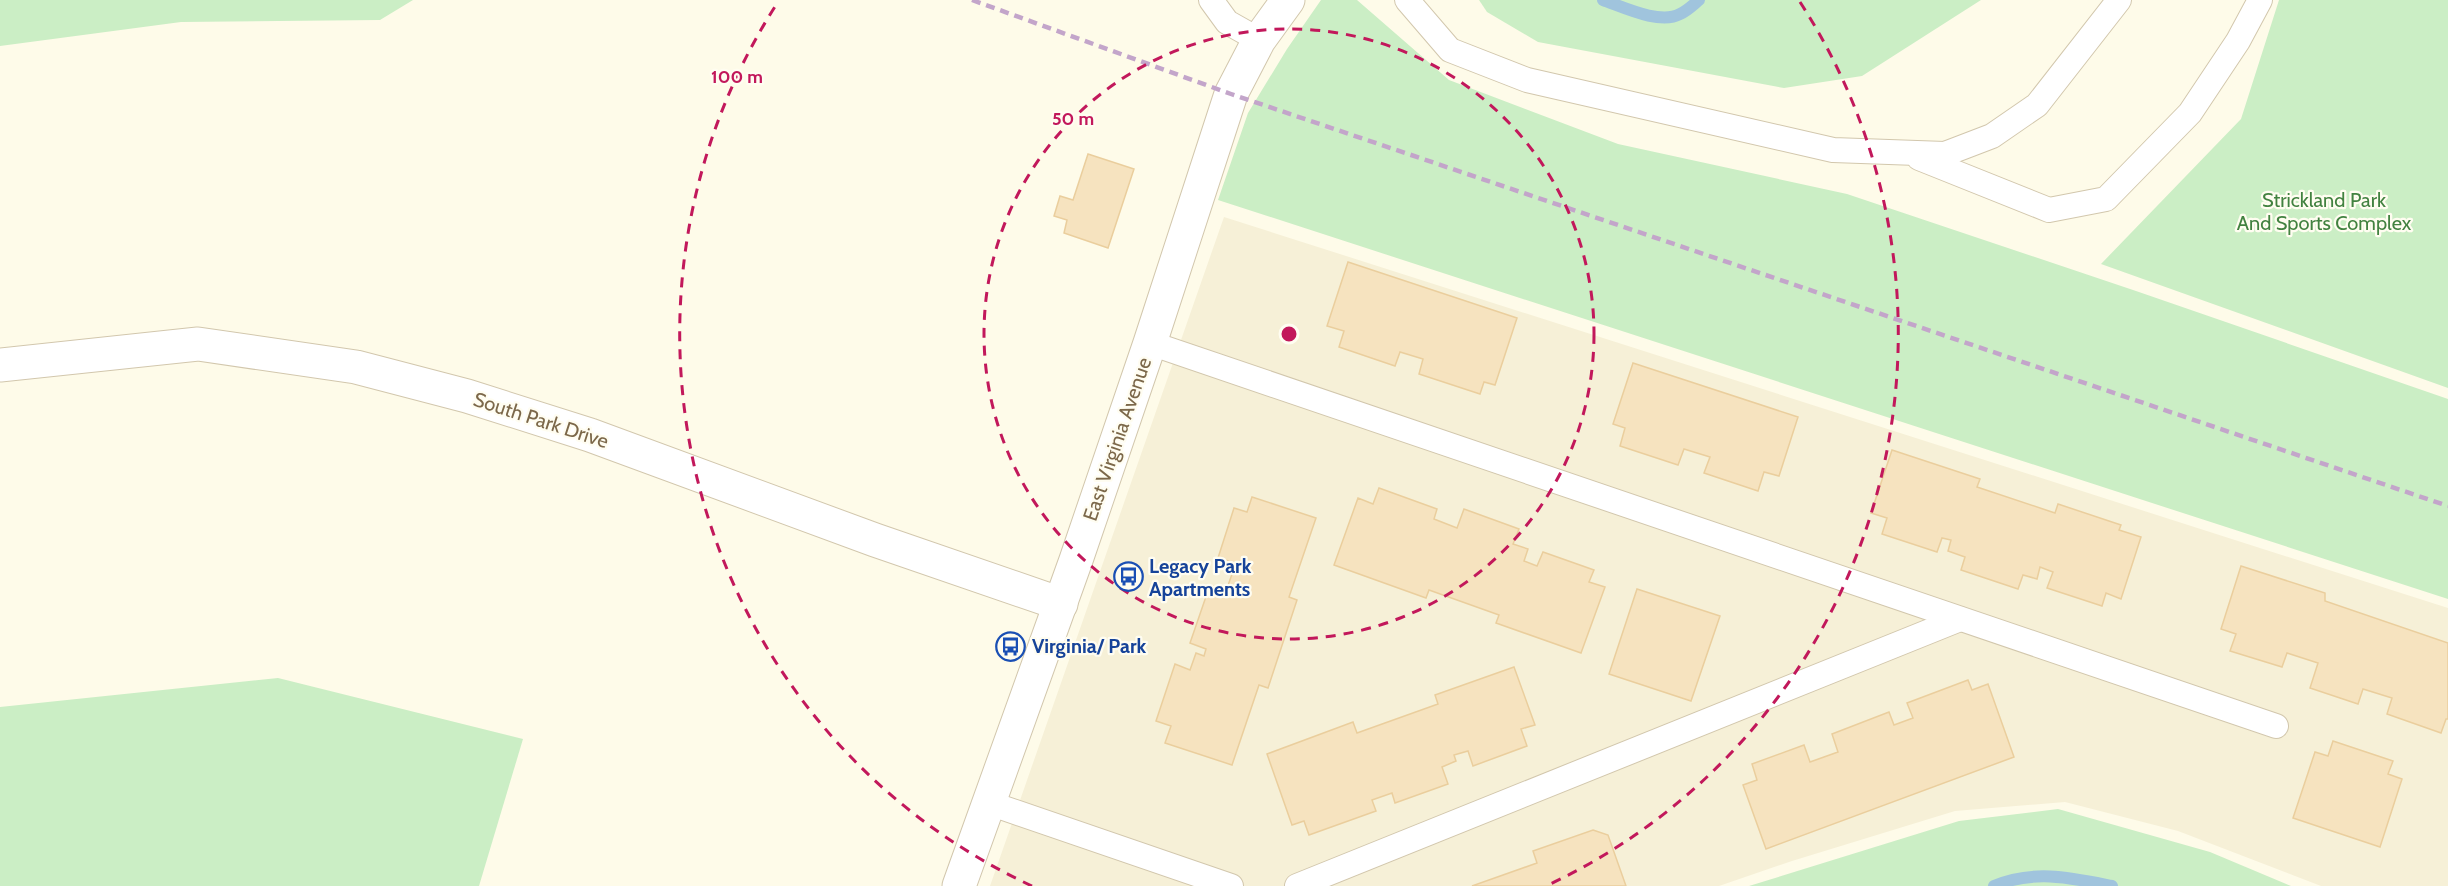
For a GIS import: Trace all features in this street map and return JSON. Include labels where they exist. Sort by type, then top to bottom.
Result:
[{"type":"street","name":"East Virginia Avenue","points":[[959,886],[1061,604],[1150,343],[1231,94],[1259,40],[1288,0]]},
{"type":"street","name":"South Park Drive","points":[[0,365],[198,344],[356,367],[467,396],[590,435],[875,540],[1061,604]]},
{"type":"lane","points":[[1211,0],[1227,22],[1259,40]]},
{"type":"lane","points":[[1407,0],[1450,50],[1527,80],[1833,150],[1945,154],[1992,136],[2037,105],[2119,0]]},
{"type":"lane","points":[[1905,153],[2049,210],[2106,199],[2190,113],[2238,41],[2260,0]]},
{"type":"lane","points":[[1150,343],[2276,726]]},
{"type":"lane","points":[[1298,886],[1960,619]]},
{"type":"lane","points":[[989,803],[1231,886]]},
{"type":"shaded area","points":[[1224,217],[2448,608],[2448,886],[2321,886],[2178,831],[2065,802],[1955,811],[1719,886],[990,886]]},
{"type":"green space","points":[[0,0],[413,0],[380,20],[181,22],[0,46]]},
{"type":"green space","points":[[1321,0],[1357,0],[1449,80],[1618,144],[1847,194],[2448,399],[2448,599],[1218,200],[1248,113],[1287,49]]},
{"type":"green space","points":[[1479,0],[1981,0],[1862,76],[1784,88],[1538,42],[1487,12]]},
{"type":"green space","name":"Strickland Park And Sports Complex","points":[[2279,0],[2448,0],[2448,388],[2101,264],[2241,119]]},
{"type":"green space","points":[[278,678],[523,739],[479,886],[0,886],[0,707]]},
{"type":"green space","points":[[2058,809],[2210,852],[2291,886],[1749,886],[1959,821]]},
{"type":"building","points":[[1088,154],[1134,169],[1108,248],[1064,233],[1067,220],[1054,216],[1060,196],[1073,200]]},
{"type":"building","points":[[1348,262],[1517,318],[1495,385],[1484,382],[1480,394],[1419,374],[1423,359],[1400,352],[1395,366],[1339,347],[1344,331],[1327,326]]},
{"type":"building","points":[[1633,363],[1798,417],[1779,476],[1764,472],[1758,491],[1704,473],[1710,457],[1684,449],[1678,465],[1620,446],[1625,428],[1613,424]]},
{"type":"building","points":[[1892,450],[1980,479],[1977,487],[2055,513],[2058,504],[2121,525],[2119,530],[2141,537],[2121,599],[2106,593],[2102,606],[2047,588],[2053,572],[2040,567],[2037,579],[2023,575],[2018,589],[1961,570],[1965,557],[1948,551],[1951,540],[1942,538],[1937,552],[1882,534],[1887,518],[1871,513]]},
{"type":"building","points":[[1379,488],[1437,509],[1434,519],[1457,528],[1464,509],[1519,529],[1513,544],[1528,549],[1524,561],[1537,566],[1543,552],[1594,570],[1589,582],[1605,587],[1581,653],[1496,623],[1499,615],[1429,590],[1426,598],[1334,565],[1358,498],[1373,504]]},
{"type":"building","points":[[1252,497],[1316,518],[1289,597],[1297,600],[1268,688],[1259,685],[1232,765],[1165,743],[1171,726],[1156,721],[1175,664],[1190,670],[1196,653],[1204,656],[1206,649],[1190,643],[1210,585],[1226,591],[1236,563],[1218,558],[1234,508],[1247,512]]},
{"type":"building","points":[[2241,566],[2325,593],[2325,601],[2448,643],[2448,719],[2441,733],[2387,714],[2392,698],[2363,689],[2358,704],[2310,688],[2318,663],[2287,653],[2282,667],[2230,651],[2236,634],[2221,629]]},
{"type":"building","points":[[1637,589],[1720,616],[1691,701],[1609,674]]},
{"type":"building","points":[[1514,667],[1535,725],[1521,729],[1527,746],[1473,766],[1468,751],[1454,755],[1456,761],[1442,767],[1448,784],[1395,803],[1392,793],[1372,800],[1376,811],[1309,835],[1304,821],[1292,825],[1267,754],[1353,722],[1357,733],[1438,704],[1435,695]]},
{"type":"building","points":[[1968,680],[1972,690],[1988,684],[2014,757],[1766,849],[1743,785],[1757,780],[1752,764],[1804,745],[1810,762],[1838,752],[1832,734],[1889,712],[1894,725],[1913,718],[1907,703]]},
{"type":"building","points":[[2333,741],[2393,761],[2388,774],[2402,779],[2380,847],[2293,818],[2315,752],[2328,756]]},
{"type":"building","points":[[1593,830],[1608,835],[1626,886],[1472,886],[1537,863],[1533,851]]},
{"type":"waterway","points":[[1603,0],[1642,14],[1662,17],[1680,14],[1699,0]]},
{"type":"waterway","points":[[1994,886],[2038,876],[2068,878],[2112,886]]},
{"type":"railway","points":[[972,0],[1231,94],[2448,506]]},
{"type":"place","name":"Legacy Park Apartments","points":[[1128,577]]},
{"type":"place","name":"Virginia/ Park","points":[[1011,646]]}]
